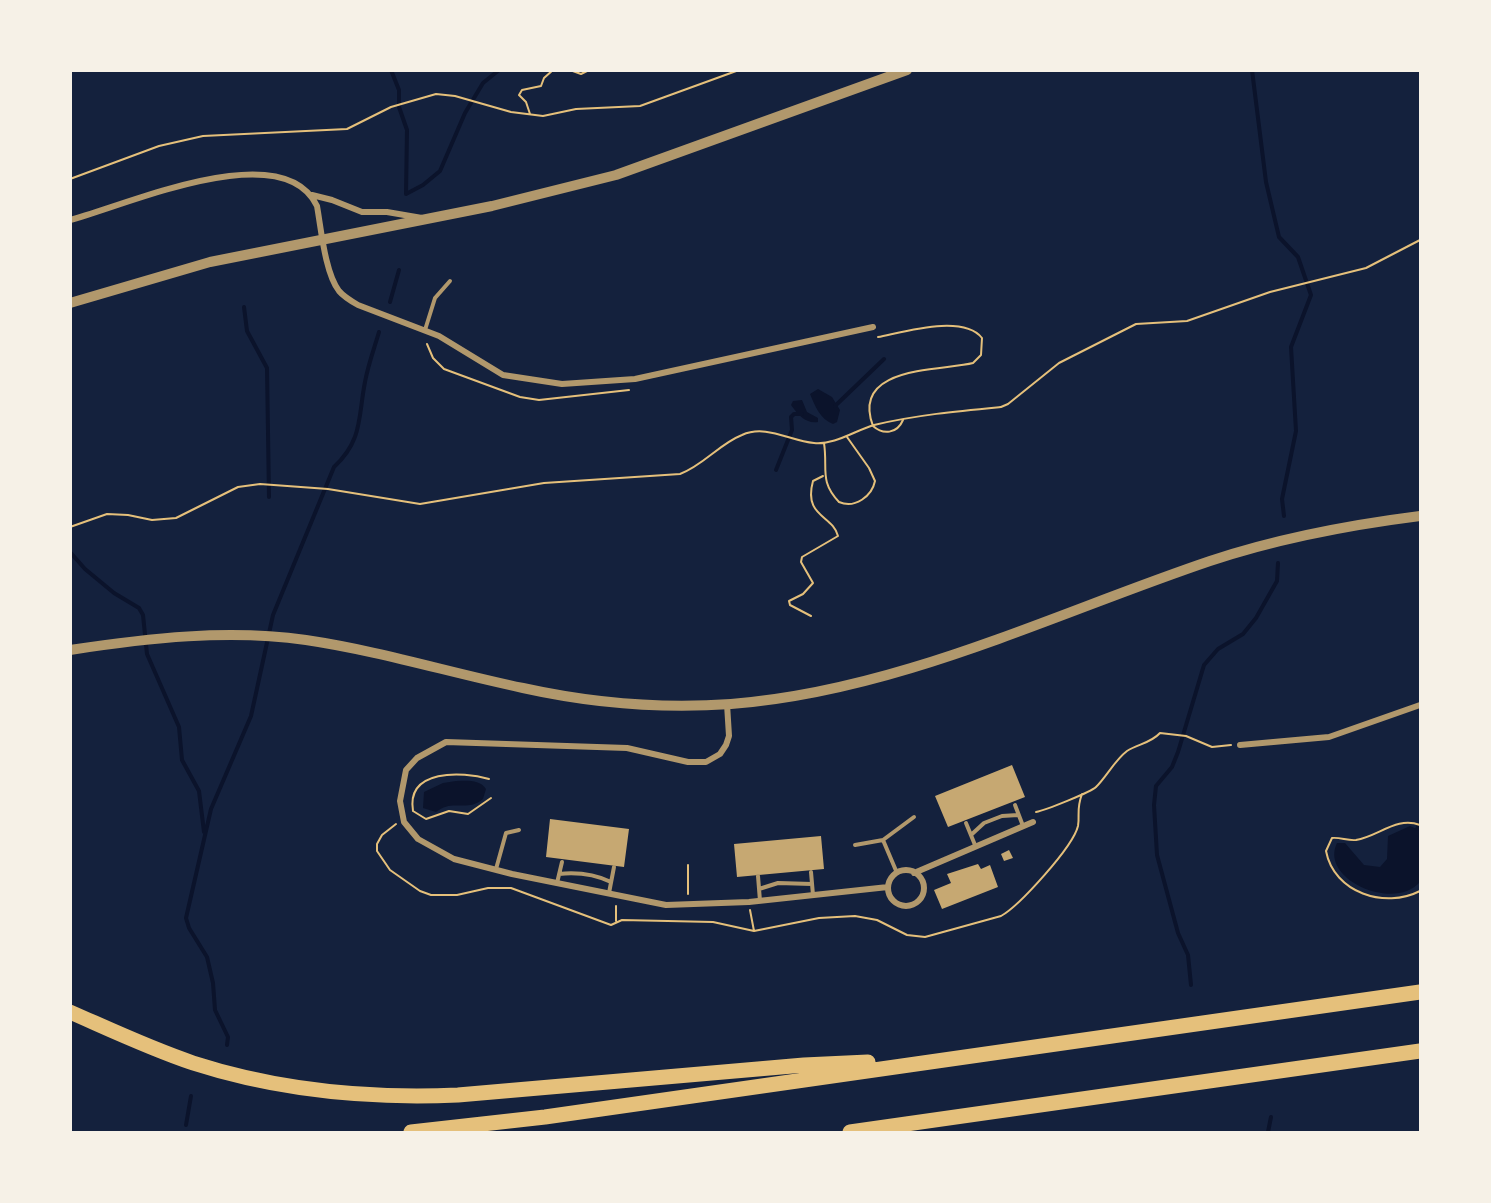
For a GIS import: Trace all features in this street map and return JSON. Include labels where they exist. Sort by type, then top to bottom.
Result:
[{"type":"highway","points":[[411,1132],[545,1117],[1420,992]]},
{"type":"highway","points":[[70,1012],[164,1052],[221,1071],[286,1087],[365,1096],[468,1095],[804,1065],[954,1058]]},
{"type":"highway","points":[[850,1132],[1420,1051]]},
{"type":"street","points":[[70,303],[201,264],[554,193],[616,175],[908,70]]},
{"type":"street","points":[[70,220],[181,186],[234,175],[267,175],[281,178],[296,183],[312,195],[362,212],[387,212],[428,219]]},
{"type":"street","points":[[312,195],[317,206],[336,286],[346,298],[358,305],[439,336],[503,375],[562,384],[635,379],[873,327]]},
{"type":"street","points":[[70,650],[160,639],[226,635],[265,636],[388,655],[571,697],[683,706],[727,704],[811,694],[896,672],[1037,625],[1210,561],[1277,541],[1343,526],[1420,516]]},
{"type":"street","points":[[727,704],[729,736],[726,745],[720,754],[706,762],[688,762],[627,748],[446,742],[417,758],[406,770],[400,801],[404,822],[417,839],[440,854],[495,870],[618,896],[687,906],[813,896],[888,887]]},
{"type":"street","points":[[1240,745],[1329,737],[1420,705]]},
{"type":"street","points":[[914,873],[923,885],[922,895],[916,903],[906,906],[896,903],[889,895],[888,887],[891,879],[897,873],[914,873],[1033,822]]},
{"type":"lane","points":[[424,330],[435,298],[450,281]]},
{"type":"lane","points":[[1015,805],[1023,826]]},
{"type":"lane","points":[[971,835],[984,823],[1002,816],[1018,815]]},
{"type":"lane","points":[[855,844],[883,840],[915,817]]},
{"type":"lane","points":[[966,823],[975,845]]},
{"type":"lane","points":[[495,870],[506,833],[519,830]]},
{"type":"lane","points":[[883,840],[897,873]]},
{"type":"lane","points":[[557,883],[562,862]]},
{"type":"lane","points":[[609,894],[614,867]]},
{"type":"lane","points":[[559,874],[576,872],[597,875],[611,882]]},
{"type":"lane","points":[[811,872],[813,896]]},
{"type":"lane","points":[[758,876],[760,901]]},
{"type":"lane","points":[[759,889],[786,882],[812,884]]},
{"type":"path","points":[[530,114],[519,94],[522,90],[541,86],[543,78],[554,70]]},
{"type":"path","points":[[570,70],[581,74],[589,70]]},
{"type":"path","points":[[70,179],[110,162],[159,146],[203,136],[347,129],[391,107],[436,94],[455,96],[499,109],[543,116],[576,109],[640,106],[739,70]]},
{"type":"path","points":[[70,527],[107,514],[152,520],[176,518],[238,487],[260,484],[328,489],[420,504],[544,483],[680,474],[695,468],[742,435],[763,432],[812,443],[825,443],[873,426],[945,412],[1001,406],[1059,363],[1136,324],[1187,321],[1300,283],[1366,268],[1420,240]]},
{"type":"path","points":[[873,426],[870,403],[881,385],[910,371]]},
{"type":"path","points":[[873,426],[889,432],[900,426],[903,420]]},
{"type":"path","points":[[825,443],[824,476],[832,495],[844,504],[861,500],[874,486],[874,474],[847,437]]},
{"type":"path","points":[[811,616],[790,605],[789,601],[803,594],[813,583],[801,562],[802,557],[838,536],[836,530],[816,512],[811,497],[813,481],[824,476]]},
{"type":"path","points":[[1033,822],[1034,813],[1051,809],[1095,788],[1125,753],[1160,733],[1186,736],[1212,747],[1240,745]]},
{"type":"path","points":[[489,779],[456,773],[433,777],[422,782],[412,803],[413,811],[426,819],[449,811],[468,814],[491,798]]},
{"type":"path","points":[[404,822],[396,824],[382,835],[376,844],[377,851],[390,870],[425,894],[457,895],[488,888],[511,888],[611,925],[616,921],[713,922],[754,931],[819,918],[855,916],[877,920],[907,935],[925,937],[1001,916],[1020,902],[1072,838],[1077,828],[1077,808],[1082,794]]},
{"type":"path","points":[[1420,825],[1413,822],[1401,822],[1379,833],[1353,840],[1332,838],[1326,851],[1333,871],[1354,891],[1384,898],[1403,897],[1420,891]]},
{"type":"path","points":[[687,906],[688,865]]},
{"type":"path","points":[[616,921],[618,896]]},
{"type":"path","points":[[749,902],[754,931]]},
{"type":"water","points":[[818,389],[832,397],[840,410],[837,422],[833,424],[821,415],[812,399],[810,394]]},
{"type":"water","points":[[802,400],[807,412],[818,418],[818,422],[810,422],[803,418],[791,405],[793,401]]},
{"type":"water","points":[[472,781],[483,786],[486,789],[483,799],[471,805],[448,806],[436,812],[423,808],[424,792],[443,783]]},
{"type":"water","points":[[1410,826],[1419,830],[1420,882],[1408,890],[1394,894],[1362,887],[1348,879],[1339,868],[1334,856],[1337,843],[1345,843],[1364,865],[1380,867],[1387,859],[1388,836]]},
{"type":"building","points":[[1012,765],[1025,797],[948,827],[935,796]]},
{"type":"building","points":[[550,819],[629,829],[624,867],[546,857]]},
{"type":"building","points":[[821,836],[824,869],[737,877],[734,844]]},
{"type":"building","points":[[1009,850],[1013,858],[1004,861],[1001,854]]},
{"type":"building","points":[[978,864],[981,869],[990,865],[998,887],[942,909],[934,890],[951,883],[947,874]]},
{"type":"waterway","points":[[391,70],[399,90],[399,107],[407,130],[406,194],[423,185],[440,171],[465,113],[483,83],[499,70]]},
{"type":"waterway","points":[[1252,70],[1266,182],[1279,237],[1298,257],[1311,295],[1291,347],[1296,431],[1282,499],[1284,516]]},
{"type":"waterway","points":[[390,302],[399,270]]},
{"type":"waterway","points":[[244,307],[247,331],[267,368],[269,497]]},
{"type":"waterway","points":[[227,1045],[228,1037],[215,1010],[213,983],[207,957],[189,928],[186,918],[211,809],[251,716],[273,615],[334,467],[355,437],[366,376],[379,332]]},
{"type":"waterway","points":[[835,406],[884,359]]},
{"type":"waterway","points":[[776,470],[792,430],[791,417],[794,414],[802,414]]},
{"type":"waterway","points":[[70,552],[85,569],[114,593],[139,608],[143,615],[147,654],[179,727],[182,760],[199,791],[204,832]]},
{"type":"waterway","points":[[1191,985],[1188,955],[1178,933],[1157,855],[1154,805],[1156,786],[1172,767],[1178,752],[1204,665],[1218,649],[1243,634],[1256,618],[1277,581],[1278,563]]},
{"type":"waterway","points":[[1417,829],[1420,824]]},
{"type":"waterway","points":[[186,1125],[191,1096]]},
{"type":"waterway","points":[[1268,1132],[1271,1117]]}]
